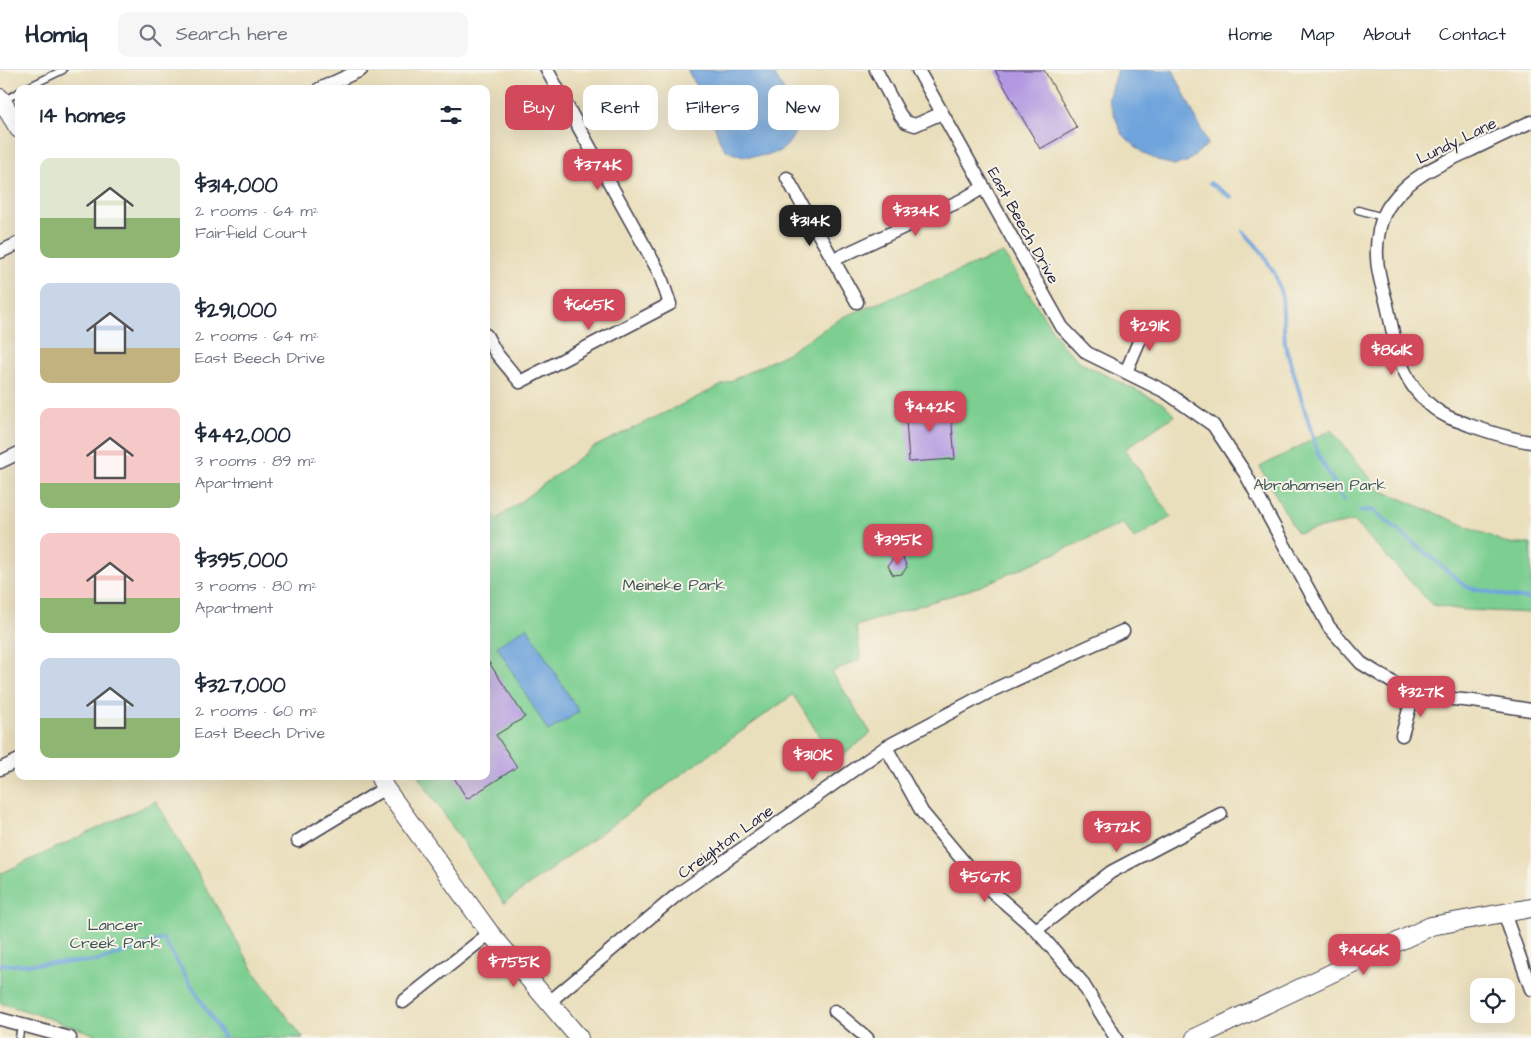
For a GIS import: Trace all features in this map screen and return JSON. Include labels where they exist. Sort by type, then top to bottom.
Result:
[{"type":"street","points":[[346,84],[361,70]]},
{"type":"street","points":[[490,342],[496,353],[520,382],[670,304],[659,272],[547,70]]},
{"type":"street","points":[[876,70],[900,115],[906,122],[915,125],[942,113]]},
{"type":"street","name":"East Beech Drive","points":[[918,70],[1062,327],[1087,352],[1166,392],[1213,425],[1245,473],[1330,627],[1361,663],[1413,694],[1531,710]]},
{"type":"street","points":[[1,99],[15,122]]},
{"type":"street","name":"Lundy Lane","points":[[1383,218],[1390,204],[1414,180],[1432,169],[1531,122]]},
{"type":"street","points":[[787,178],[857,302]]},
{"type":"street","points":[[833,260],[962,200],[984,187]]},
{"type":"street","points":[[1383,218],[1377,258],[1380,279],[1400,358],[1408,378],[1420,395],[1448,417],[1521,441],[1531,442]]},
{"type":"street","points":[[0,252],[15,245]]},
{"type":"street","points":[[1126,372],[1148,320]]},
{"type":"street","points":[[0,462],[15,455]]},
{"type":"street","name":"Creighton Lane","points":[[548,1003],[678,894],[886,747],[995,689],[1123,631]]},
{"type":"street","points":[[1402,735],[1413,694]]},
{"type":"street","points":[[886,747],[922,812],[980,881],[1036,930],[1081,981],[1116,1038]]},
{"type":"street","points":[[0,769],[15,762]]},
{"type":"street","points":[[298,841],[382,782],[490,933],[579,1038]]},
{"type":"street","points":[[1036,930],[1111,872],[1221,814]]},
{"type":"street","points":[[1195,1038],[1431,926],[1531,908]]},
{"type":"street","points":[[1504,913],[1531,988]]},
{"type":"street","points":[[403,1002],[490,933]]},
{"type":"street","points":[[835,1011],[866,1038]]},
{"type":"street","points":[[0,1019],[70,1038]]},
{"type":"lane","points":[[32,85],[63,70]]},
{"type":"lane","points":[[1,99],[15,94]]},
{"type":"lane","points":[[1358,210],[1383,218]]},
{"type":"lane","points":[[19,1038],[21,1025]]},
{"type":"green space","name":"Meineke Park","points":[[1003,253],[1062,345],[1083,364],[1164,404],[1175,415],[1125,449],[1171,517],[1134,539],[1124,523],[981,586],[856,626],[861,659],[832,672],[871,733],[836,761],[793,695],[504,903],[421,780],[490,780],[490,511],[497,519],[592,448],[786,354],[843,317]]},
{"type":"green space","name":"Abrahamsen Park","points":[[1331,430],[1380,490],[1509,544],[1531,544],[1531,613],[1464,610],[1432,605],[1354,521],[1297,533],[1260,467]]},
{"type":"green space","name":"Lancer Creek Park","points":[[156,801],[257,976],[303,1038],[105,1038],[0,1003],[0,874]]},
{"type":"water","points":[[687,70],[772,70],[781,85],[768,85],[768,130],[796,130],[788,144],[777,152],[761,156],[743,156],[728,151],[721,144],[716,130],[758,130],[758,85],[696,85]]},
{"type":"water","points":[[1117,70],[1173,70],[1208,144],[1187,162],[1175,165],[1162,162],[1144,154],[1122,134],[1108,99]]},
{"type":"water","points":[[527,627],[579,712],[548,731],[497,646]]},
{"type":"building","points":[[995,70],[1044,70],[1077,128],[1040,149]]},
{"type":"building","points":[[950,403],[955,459],[909,462],[905,406]]},
{"type":"building","points":[[893,558],[903,558],[907,567],[902,574],[893,575],[888,566]]},
{"type":"building","points":[[490,664],[525,717],[496,735],[517,767],[467,799],[455,780],[490,780]]},
{"type":"waterway","points":[[1210,183],[1231,197]]},
{"type":"waterway","points":[[1243,231],[1261,251],[1275,274],[1282,297],[1285,344],[1319,457],[1344,500]]},
{"type":"waterway","points":[[1360,511],[1373,510],[1467,587],[1531,599]]},
{"type":"waterway","points":[[0,964],[98,961],[163,939],[224,1038]]}]
